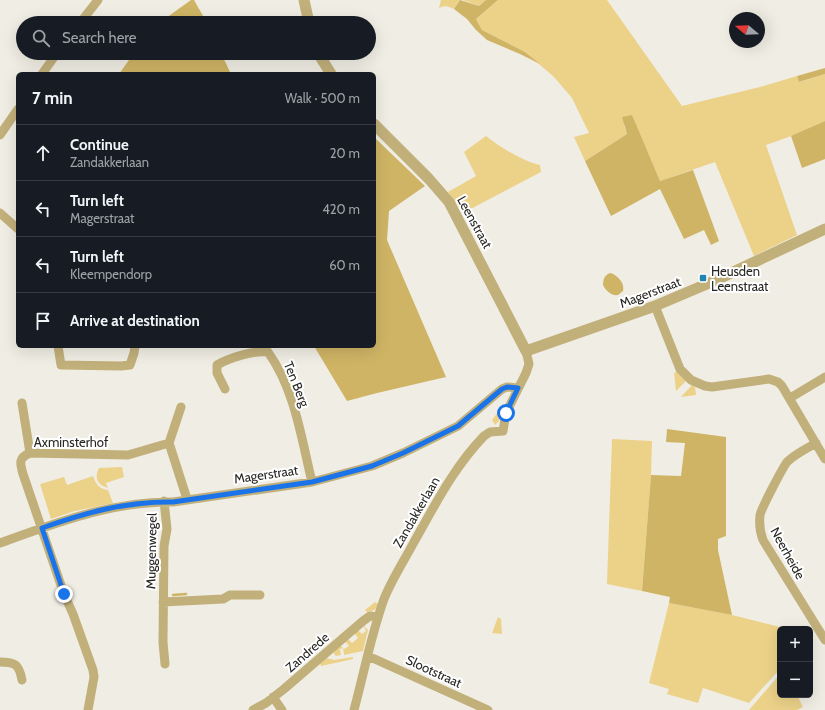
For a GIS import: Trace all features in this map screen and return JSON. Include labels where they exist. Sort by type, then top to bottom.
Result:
[{"type":"street","points":[[85,16],[98,0]]},
{"type":"street","points":[[304,0],[307,16]]},
{"type":"street","points":[[43,72],[52,60]]},
{"type":"street","points":[[322,60],[330,72]]},
{"type":"street","points":[[0,135],[16,112]]},
{"type":"street","name":"Leenstraat","points":[[376,126],[429,179],[448,202],[526,351]]},
{"type":"street","points":[[0,213],[16,227]]},
{"type":"street","name":"Magerstraat","points":[[526,351],[655,306],[714,281],[825,229]]},
{"type":"street","points":[[655,306],[680,369],[691,380],[705,386],[773,380],[782,386],[790,398],[825,459]]},
{"type":"street","points":[[58,348],[61,365],[121,366],[130,365],[135,348]]},
{"type":"street","name":"Ten Berg","points":[[225,389],[217,373],[217,365],[224,361],[260,351],[268,352],[290,393],[312,482]]},
{"type":"street","name":"Zandakkerlaan","points":[[354,710],[378,617],[391,583],[449,480],[484,436],[490,432],[503,432],[506,413],[526,373],[528,364],[526,351]]},
{"type":"street","points":[[790,398],[825,377]]},
{"type":"street","name":"Magerstraat","points":[[0,543],[76,516],[98,510],[312,482],[372,466],[403,453],[458,426],[502,389],[507,387],[518,388]]},
{"type":"street","points":[[22,403],[30,454]]},
{"type":"street","points":[[181,407],[169,442],[187,499]]},
{"type":"street","name":"Axminsterhof","points":[[88,710],[94,677],[20,466],[21,460],[23,456],[30,454],[128,455],[169,442]]},
{"type":"street","name":"Neerheide","points":[[816,443],[792,458],[786,465],[764,505],[760,514],[760,523],[763,540],[825,640]]},
{"type":"street","name":"Muggenwegel","points":[[164,502],[167,529],[164,546],[163,602],[163,642],[165,664]]},
{"type":"street","name":"Muggenwegel","points":[[163,602],[222,599],[230,595],[260,595]]},
{"type":"street","name":"Zandrede","points":[[253,710],[273,697],[362,621],[370,616],[378,617]]},
{"type":"street","name":"Slootstraat","points":[[368,656],[477,708],[488,710]]},
{"type":"street","points":[[0,662],[10,662],[16,664],[20,670],[22,680]]},
{"type":"street","points":[[273,697],[282,710]]},
{"type":"shaded area","points":[[191,0],[194,0],[203,16],[169,16]]},
{"type":"shaded area","points":[[441,0],[460,0],[454,9],[446,6],[439,8]]},
{"type":"shaded area","points":[[460,0],[479,6],[486,0],[498,0],[476,19],[482,30],[525,52],[540,64],[487,40],[467,19],[454,9]]},
{"type":"shaded area","points":[[463,0],[486,0],[479,6]]},
{"type":"shaded area","points":[[498,0],[607,0],[682,106],[760,87],[797,76],[800,82],[825,74],[825,121],[797,134],[766,145],[797,235],[754,256],[715,162],[660,181],[631,115],[624,126],[627,134],[585,161],[574,137],[589,133],[572,98],[554,77],[525,52],[482,30],[476,19]]},
{"type":"shaded area","points":[[129,60],[224,60],[230,72],[120,72]]},
{"type":"shaded area","points":[[825,68],[825,74],[799,82],[797,76]]},
{"type":"shaded area","points":[[632,115],[660,181],[693,170],[719,241],[711,245],[704,230],[684,239],[660,189],[611,216],[585,161],[627,134],[622,117]]},
{"type":"shaded area","points":[[825,121],[825,159],[802,168],[791,136]]},
{"type":"shaded area","points":[[486,136],[512,153],[540,165],[541,172],[463,213],[448,192],[476,176],[464,152]]},
{"type":"shaded area","points":[[376,139],[425,186],[389,211],[387,240],[446,377],[347,401],[315,348],[376,348]]},
{"type":"shaded area","points":[[611,273],[618,278],[623,285],[623,291],[618,295],[609,293],[603,285],[603,281],[607,274]]},
{"type":"shaded area","points":[[678,371],[686,381],[676,391],[674,373]]},
{"type":"shaded area","points":[[692,385],[695,387],[696,395],[681,397]]},
{"type":"shaded area","points":[[504,404],[499,421],[495,425],[492,420]]},
{"type":"shaded area","points":[[667,429],[726,437],[726,536],[718,539],[718,550],[732,615],[669,603],[670,597],[642,591],[651,475],[681,476],[685,443],[666,442]]},
{"type":"shaded area","points":[[612,439],[652,441],[651,475],[642,591],[607,584]]},
{"type":"shaded area","points":[[122,467],[124,477],[106,483],[108,488],[99,483],[97,474],[99,468]]},
{"type":"shaded area","points":[[93,476],[98,486],[102,489],[108,490],[113,503],[75,511],[51,519],[40,484],[64,477],[67,485]]},
{"type":"shaded area","points":[[375,602],[378,604],[374,610],[367,612],[365,610]]},
{"type":"shaded area","points":[[669,603],[732,615],[777,626],[777,672],[749,703],[703,688],[698,703],[667,694],[669,689],[649,683]]},
{"type":"shaded area","points":[[498,617],[501,619],[502,634],[492,633]]},
{"type":"shaded area","points":[[363,625],[368,630],[363,651],[344,655],[343,648],[344,649],[349,646],[345,641],[348,639],[352,643],[358,638],[354,633],[358,630],[362,634],[366,631]]},
{"type":"shaded area","points":[[340,645],[343,648],[340,649],[341,655],[336,656],[334,654],[334,651]]},
{"type":"shaded area","points":[[353,657],[353,659],[321,666],[320,663],[326,658],[334,660]]},
{"type":"shaded area","points":[[777,677],[777,698],[798,698],[803,707],[797,710],[749,710]]},
{"type":"waterway","points":[[173,595],[186,594]]},
{"type":"place","name":"Heusden Leenstraat","points":[[703,278]]},
{"type":"route","points":[[64,594],[42,528],[98,510],[152,502],[173,502],[312,482],[372,466],[403,453],[458,426],[467,420],[502,389],[507,387],[518,388],[506,413]]}]
